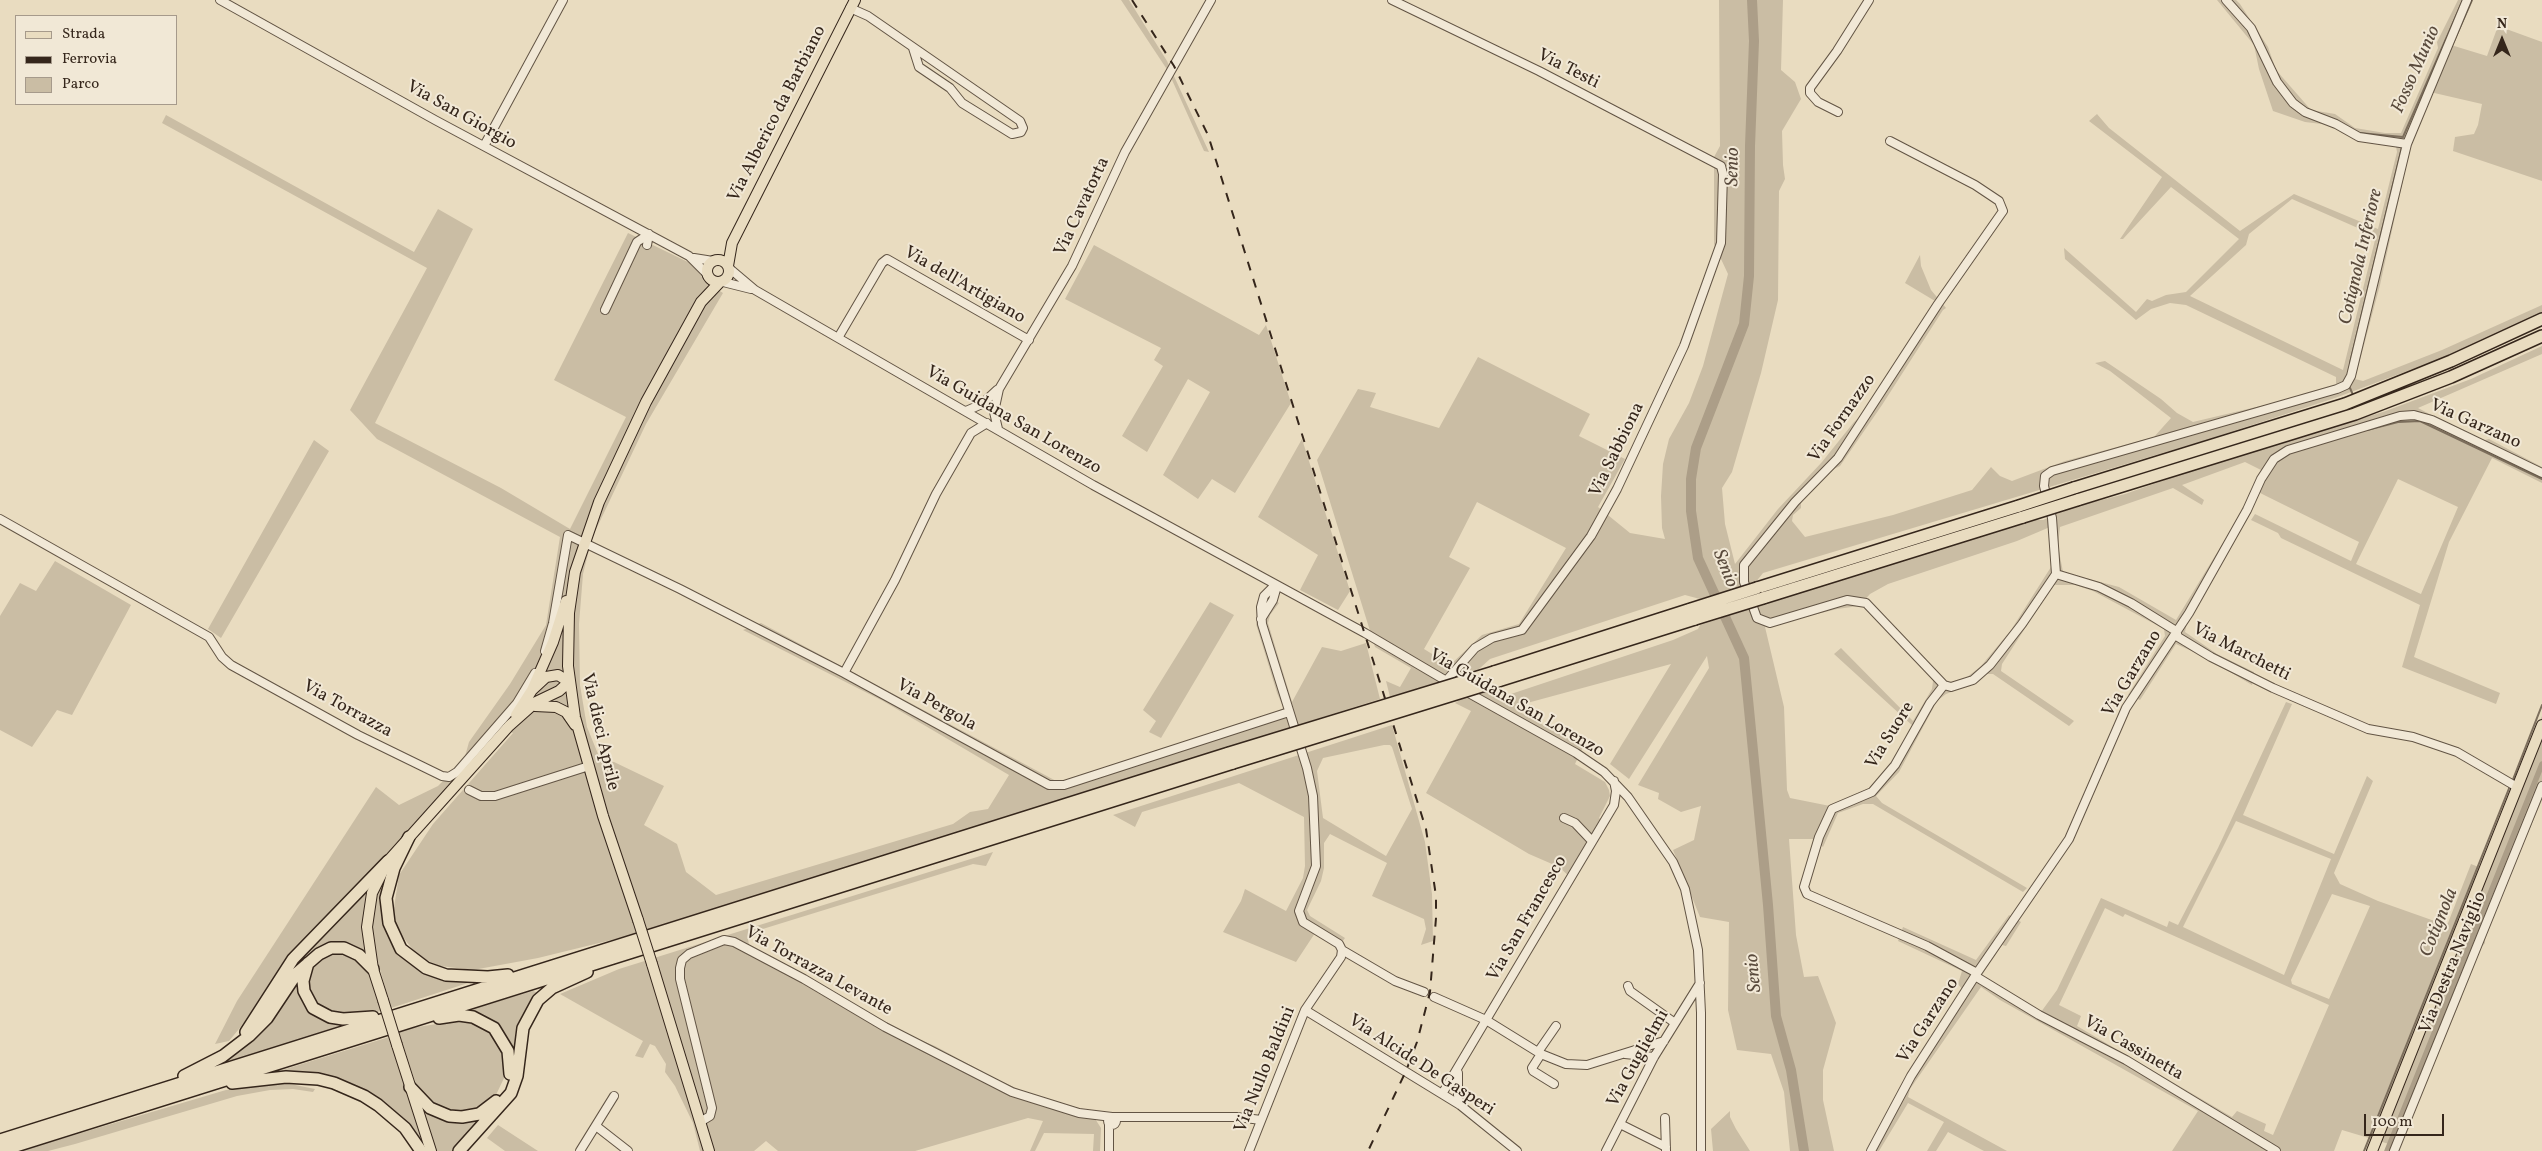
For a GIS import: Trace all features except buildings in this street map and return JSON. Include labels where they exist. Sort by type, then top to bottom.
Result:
[{"type":"highway","points":[[0,1140],[618,946],[1760,593],[2074,488],[2345,404],[2451,361],[2542,319]]},
{"type":"highway","points":[[1760,593],[2023,517],[2355,414],[2451,377],[2542,336]]},
{"type":"highway","points":[[0,1150],[684,935],[1231,758]]},
{"type":"highway","points":[[409,837],[389,880],[386,914],[391,932],[401,949],[426,968],[457,976],[504,976],[580,954],[618,946]]},
{"type":"highway","points":[[239,1043],[293,959],[388,861]]},
{"type":"highway","points":[[459,1151],[511,1093],[517,1076],[524,1028],[534,1007],[545,994],[581,975],[684,935]]},
{"type":"highway","points":[[60,1121],[119,1097],[193,1072],[222,1056],[267,1018],[290,982],[308,962],[324,951],[337,948],[352,951],[365,959],[373,969]]},
{"type":"highway","points":[[308,962],[303,981],[307,999],[313,1008],[330,1017],[343,1020],[370,1018],[415,1004],[465,994]]},
{"type":"highway","points":[[352,1039],[426,1020],[459,1015],[483,1021],[494,1028],[505,1043],[511,1062],[508,1083],[500,1098],[479,1114],[462,1117],[435,1111],[417,1097],[410,1087]]},
{"type":"highway","points":[[109,1115],[161,1104],[247,1080],[286,1077],[318,1079],[349,1088],[378,1105],[405,1128],[421,1151]]},
{"type":"main road","name":"Via Alberico da Barbiano","points":[[715,261],[732,243],[852,4]]},
{"type":"main road","name":"Via Alberico da Barbiano","points":[[728,267],[732,243]]},
{"type":"main road","points":[[715,261],[723,261],[728,267],[729,275],[721,282],[713,282],[707,276],[708,266],[715,261]]},
{"type":"main road","name":"Via dieci Aprile","points":[[707,276],[701,302],[646,402],[599,502],[584,542],[574,572],[569,612],[569,682],[579,731],[589,766],[652,964],[708,1151]]},
{"type":"main road","name":"Via dieci Aprile","points":[[701,302],[721,282]]},
{"type":"main road","points":[[509,726],[532,690],[554,642],[574,572]]},
{"type":"main road","points":[[430,1151],[373,969],[368,937],[368,915],[376,884],[388,861],[509,726],[527,709],[559,692],[569,682],[558,675],[552,674],[543,679],[532,690]]},
{"type":"main road","points":[[527,709],[545,705],[556,707],[569,715],[579,731]]},
{"type":"main road","points":[[2372,1151],[2542,725]]},
{"type":"street","name":"Via San Giorgio","points":[[220,0],[664,243],[689,256],[715,261]]},
{"type":"street","points":[[484,146],[563,0]]},
{"type":"street","name":"Via Cavatorta","points":[[998,429],[994,409],[999,389],[1072,266],[1125,152],[1212,0]]},
{"type":"street","name":"Via Testi","points":[[1392,0],[1539,72],[1720,166],[1723,174]]},
{"type":"street","points":[[1838,112],[1818,102],[1810,93],[1810,88],[1837,51],[1869,0]]},
{"type":"street","points":[[2226,0],[2251,28],[2273,77],[2293,103],[2305,112],[2336,124],[2359,137],[2407,144]]},
{"type":"street","points":[[1944,685],[1950,687],[1973,680],[1990,665],[2022,624],[2056,574],[2052,518],[2044,486],[2045,476],[2052,470],[2337,390],[2346,385],[2351,376],[2407,144],[2467,0]]},
{"type":"street","points":[[852,4],[1020,121],[1023,125],[1021,132],[1012,134],[962,103],[950,88],[919,67],[913,48]]},
{"type":"street","name":"Via Fornazzo","points":[[1890,140],[1975,185],[1999,201],[2003,211],[1938,304],[1838,458],[1795,502],[1744,565],[1744,582],[1757,618],[1770,623],[1847,600],[1866,603],[1944,685]]},
{"type":"street","name":"Via Sabbiona","points":[[1446,682],[1475,648],[1492,638],[1522,630],[1591,536],[1617,489],[1680,355],[1704,295],[1721,243],[1723,174]]},
{"type":"street","points":[[605,310],[632,257],[638,236],[635,226]]},
{"type":"street","points":[[637,242],[649,234]]},
{"type":"street","points":[[647,245],[649,234]]},
{"type":"street","points":[[632,257],[647,245],[664,243]]},
{"type":"street","name":"Via San Giorgio","points":[[689,256],[707,276]]},
{"type":"street","name":"Via dell'Artigiano","points":[[838,338],[882,263],[887,259],[1029,340]]},
{"type":"street","points":[[728,267],[755,290]]},
{"type":"street","points":[[721,282],[755,290]]},
{"type":"street","name":"Via Guidana San Lorenzo","points":[[755,290],[1093,485],[1257,575]]},
{"type":"street","points":[[971,433],[968,412],[982,404],[999,389]]},
{"type":"street","points":[[982,404],[984,421]]},
{"type":"street","points":[[844,673],[895,580],[936,494],[971,433],[994,409]]},
{"type":"street","name":"Via Garzano","points":[[1871,1151],[1911,1076],[1976,974],[2069,839],[2126,708],[2211,576],[2274,459],[2288,450],[2400,416],[2414,415],[2432,420],[2542,473]]},
{"type":"street","name":"Via Torrazza","points":[[0,519],[209,637],[222,656],[231,664],[358,735],[446,777],[458,772],[495,730],[517,703],[532,679],[544,653],[554,623],[568,535]]},
{"type":"street","name":"Via Pergola","points":[[568,535],[844,673],[1042,782],[1057,787],[1289,712]]},
{"type":"street","name":"Via Marchetti","points":[[2056,574],[2099,587],[2132,603],[2176,631],[2178,637],[2211,657],[2273,688],[2368,729],[2413,737],[2457,752],[2517,787]]},
{"type":"street","points":[[1257,575],[1294,595]]},
{"type":"street","points":[[1257,575],[1263,588],[1264,596],[1261,607],[1261,619],[1311,785],[1316,842],[1314,876],[1299,907],[1300,916],[1309,926],[1339,944],[1342,950],[1395,981],[1424,992]]},
{"type":"street","points":[[1264,596],[1277,586]]},
{"type":"street","points":[[1261,619],[1273,600],[1277,586]]},
{"type":"street","points":[[1273,600],[1280,596],[1294,595]]},
{"type":"street","name":"Via Guidana San Lorenzo","points":[[1294,595],[1446,682],[1576,752],[1604,772],[1633,803],[1673,862],[1685,889],[1696,934],[1701,982],[1701,1151]]},
{"type":"street","name":"Via Suore","points":[[1806,894],[1804,887],[1820,837],[1832,809],[1872,792],[1895,765],[1930,703],[1944,685]]},
{"type":"street","points":[[469,790],[481,796],[495,796],[589,766]]},
{"type":"street","points":[[1614,781],[1616,791],[1614,805],[1624,801],[1633,803]]},
{"type":"street","name":"Via Destra Naviglio","points":[[2394,1151],[2542,786]]},
{"type":"street","name":"Via San Francesco","points":[[1442,1094],[1458,1070],[1562,889],[1614,805]]},
{"type":"street","points":[[1564,818],[1575,823],[1592,841]]},
{"type":"street","name":"Via Cassinetta","points":[[1806,894],[1926,946],[1976,974],[2031,1011],[2126,1060],[2276,1151]]},
{"type":"street","name":"Via Torrazza Levante","points":[[700,1122],[710,1116],[712,1108],[680,979],[680,968],[682,960],[689,954],[724,940],[734,942],[804,979],[886,1027],[1012,1092],[1112,1121]]},
{"type":"street","name":"Via Nullo Baldini","points":[[1249,1151],[1305,1010],[1341,957],[1342,950]]},
{"type":"street","name":"Via Guglielmi","points":[[1606,1151],[1654,1058],[1701,982]]},
{"type":"street","points":[[1628,986],[1630,991],[1675,1023]]},
{"type":"street","points":[[1434,997],[1486,1020],[1539,1053],[1566,1064],[1581,1066],[1623,1054],[1638,1053],[1664,1041]]},
{"type":"street","points":[[1680,1015],[1692,1006],[1701,1013]]},
{"type":"street","name":"Via Alcide De Gasperi","points":[[1305,1010],[1460,1105],[1517,1151]]},
{"type":"street","points":[[1554,1084],[1533,1072],[1532,1068],[1556,1026]]},
{"type":"street","points":[[1638,1053],[1654,1058]]},
{"type":"street","points":[[1638,1053],[1646,1075]]},
{"type":"street","name":"Via San Francesco","points":[[1458,1070],[1460,1105]]},
{"type":"street","points":[[580,1151],[614,1096]]},
{"type":"street","points":[[1109,1151],[1112,1121],[1128,1118],[1237,1117],[1261,1120]]},
{"type":"street","points":[[1665,1118],[1666,1149]]},
{"type":"street","points":[[1620,1124],[1666,1149]]},
{"type":"street","points":[[596,1126],[628,1151]]},
{"type":"green space","points":[[1121,0],[1129,0],[1167,61],[1209,152],[1204,151],[1168,71]]},
{"type":"green space","points":[[1719,0],[1783,0],[1781,70],[1795,82],[1801,99],[1782,131],[1785,179],[1779,191],[1778,300],[1761,373],[1732,472],[1722,488],[1725,524],[1735,564],[1778,509],[1822,462],[1854,422],[1884,395],[1894,364],[1935,301],[1905,283],[1920,255],[1921,266],[1931,290],[1946,308],[1840,466],[1812,480],[1801,503],[1801,508],[1793,515],[1792,521],[1805,537],[1893,515],[1972,490],[1991,467],[2000,476],[2012,481],[2065,461],[2154,437],[2171,418],[2110,371],[2095,363],[2105,361],[2161,399],[2177,413],[2193,422],[2336,388],[2336,377],[2186,305],[2170,303],[2151,309],[2136,320],[2065,259],[2064,248],[2136,312],[2147,299],[2152,301],[2166,295],[2186,292],[2239,239],[2171,187],[2123,239],[2120,239],[2162,177],[2089,121],[2097,114],[2109,128],[2240,231],[2294,194],[2378,229],[2397,152],[2396,146],[2362,141],[2342,133],[2330,125],[2305,122],[2273,111],[2259,69],[2254,45],[2217,0],[2236,0],[2240,4],[2268,47],[2276,70],[2311,110],[2335,114],[2355,128],[2385,133],[2401,133],[2438,48],[2437,42],[2458,0],[2470,0],[2451,45],[2487,56],[2498,26],[2542,42],[2542,181],[2453,151],[2455,137],[2474,134],[2478,125],[2482,104],[2430,92],[2414,130],[2380,285],[2355,379],[2363,381],[2442,350],[2542,305],[2542,317],[2496,338],[2335,398],[2206,440],[1763,573],[1755,583],[1700,599],[1685,595],[1490,659],[1479,669],[1390,697],[1386,681],[1400,687],[1411,668],[1375,647],[1317,460],[1358,389],[1376,393],[1370,407],[1439,428],[1478,357],[1590,414],[1579,436],[1625,459],[1598,507],[1630,533],[1665,539],[1662,528],[1661,496],[1663,464],[1669,439],[1689,403],[1703,366],[1728,274],[1714,244],[1714,157],[1720,146]],"holes":[[[2292,199],[2376,236],[2343,370],[2190,296],[2246,245],[2249,234]],[[1477,502],[1566,548],[1519,624],[1482,635],[1450,665],[1424,649],[1470,568],[1449,557]]]},
{"type":"green space","points":[[166,115],[414,252],[438,209],[473,229],[375,423],[501,488],[570,529],[626,417],[554,380],[628,233],[690,263],[699,271],[703,280],[723,293],[646,424],[592,538],[583,574],[579,624],[580,685],[587,727],[598,754],[606,761],[614,762],[664,786],[644,825],[677,844],[686,872],[716,895],[953,824],[970,812],[988,809],[1009,775],[883,701],[743,630],[761,623],[1058,782],[1282,711],[1283,707],[1256,624],[1257,603],[1261,592],[1279,603],[1270,615],[1268,623],[1292,702],[1322,647],[1341,651],[1366,643],[1380,699],[648,931],[538,958],[473,970],[440,966],[426,960],[413,950],[396,928],[393,914],[399,875],[433,824],[513,733],[501,727],[407,834],[298,945],[248,1018],[229,1041],[215,1044],[237,1001],[376,787],[399,805],[438,786],[464,760],[469,742],[510,684],[546,625],[560,537],[377,439],[350,410],[427,268],[162,123]]},
{"type":"green space","points":[[1094,245],[1259,335],[1266,325],[1291,403],[1235,493],[1212,479],[1198,499],[1163,475],[1210,392],[1188,379],[1147,452],[1122,436],[1163,366],[1154,360],[1161,348],[1065,299]]},
{"type":"green space","points":[[2542,346],[2542,354],[2418,408],[2481,441],[2489,439],[2542,467],[2542,483],[2492,458],[2449,542],[2414,657],[2500,693],[2496,704],[2402,667],[2420,605],[2281,538],[2278,533],[2251,520],[2255,514],[2351,561],[2359,542],[2252,489],[2261,470],[2245,462],[2182,485],[2204,500],[2202,505],[2173,488],[2060,527],[2058,546],[2063,572],[2119,587],[2176,620],[2235,523],[2242,528],[2187,623],[2185,632],[2217,654],[2254,672],[2252,685],[2205,657],[2176,644],[2140,700],[2128,695],[2165,636],[2164,629],[2093,591],[2075,585],[2053,585],[2002,664],[2001,671],[2074,721],[2069,726],[1993,674],[1986,674],[1975,683],[1946,694],[1937,701],[1899,772],[1876,796],[1882,803],[2027,888],[2023,892],[1873,804],[1863,804],[1838,813],[1823,847],[1813,839],[1789,839],[1796,935],[1804,977],[1818,976],[1836,1023],[1823,1070],[1823,1100],[1834,1151],[1790,1151],[1784,1092],[1771,1054],[1737,1050],[1728,1010],[1729,922],[1700,917],[1673,850],[1694,840],[1701,806],[1681,812],[1658,799],[1659,793],[1638,785],[1709,668],[1707,656],[1629,779],[1610,764],[1671,664],[1516,706],[1516,710],[1583,747],[1575,764],[1605,782],[1609,790],[1610,796],[1599,818],[1604,821],[1570,877],[1559,867],[1529,854],[1426,793],[1471,711],[1455,703],[1464,697],[1486,691],[1511,694],[1673,640],[1698,629],[1700,625],[2033,520],[2043,520],[2074,507],[2125,494],[2230,457],[2383,412],[2471,379]],"holes":[[[2398,479],[2458,507],[2421,594],[2356,564]],[[2050,527],[2051,567],[2011,630],[1981,666],[1966,678],[1951,682],[1933,681],[1932,689],[1913,721],[1841,648],[1834,654],[1914,727],[1902,750],[1869,788],[1830,806],[1790,798],[1787,790],[1784,707],[1765,627],[1837,609],[1859,606],[1870,594],[1888,584],[2017,541]]]},
{"type":"green space","points":[[1302,439],[1350,591],[1338,610],[1300,590],[1318,555],[1258,517]]},
{"type":"green space","points":[[314,440],[329,451],[221,638],[208,629]]},
{"type":"green space","points":[[55,561],[131,605],[72,715],[57,710],[32,747],[0,730],[0,616],[20,583],[36,591]]},
{"type":"green space","points":[[1210,602],[1234,615],[1161,738],[1149,732],[1156,721],[1143,710]]},
{"type":"green space","points":[[2286,702],[2292,704],[2243,815],[2334,854],[2367,776],[2373,781],[2334,873],[2340,884],[2378,901],[2443,924],[2448,923],[2471,864],[2481,868],[2542,716],[2542,800],[2485,934],[2485,943],[2464,968],[2455,994],[2462,997],[2399,1147],[2342,1130],[2334,1151],[2172,1151],[2198,1111],[2000,1000],[1981,987],[1910,1089],[1908,1097],[2007,1151],[1984,1151],[1948,1132],[1936,1151],[1927,1151],[1944,1122],[1908,1103],[1879,1151],[1867,1151],[1905,1079],[1962,989],[1958,984],[1962,971],[1898,941],[1903,927],[1976,960],[2009,915],[2021,922],[2006,946],[2002,945],[1982,975],[2041,1012],[2057,990],[2101,898],[2167,927],[2169,921],[2178,925],[2218,848]],"holes":[[[2236,821],[2331,859],[2284,975],[2183,927]],[[2332,894],[2370,906],[2329,999],[2292,984],[2291,980]],[[2105,908],[2123,917],[2125,914],[2329,1005],[2273,1135],[2264,1131],[2266,1124],[2237,1111],[2232,1117],[2077,1026],[2081,1016],[2059,1005]]]},
{"type":"green space","points":[[1392,725],[1425,842],[1432,894],[1433,941],[1421,945],[1426,929],[1424,919],[1372,896],[1387,863],[1330,834],[1324,843],[1324,868],[1321,881],[1307,910],[1310,916],[1345,938],[1339,946],[1315,933],[1296,962],[1223,932],[1241,901],[1245,889],[1286,911],[1303,878],[1305,866],[1304,817],[1239,783],[1142,812],[1135,827],[1113,815]],"holes":[[[1390,745],[1412,809],[1386,856],[1323,818],[1317,771],[1323,758]]]},
{"type":"green space","points":[[993,852],[986,866],[973,864],[753,932],[748,939],[749,945],[913,1037],[935,1046],[994,1078],[1027,1093],[1090,1111],[1101,1128],[1100,1151],[1093,1151],[1094,1134],[1044,1133],[1035,1151],[1030,1151],[1043,1121],[1028,1118],[915,1151],[778,1151],[766,1141],[754,1151],[700,1151],[693,1123],[675,1086],[665,1072],[666,1064],[655,1046],[650,1044],[643,1058],[635,1056],[643,1041],[560,994],[619,969]]},
{"type":"green space","points":[[389,873],[386,928],[392,943],[410,964],[426,973],[474,981],[391,1008],[371,938],[374,898],[382,879]]},
{"type":"green space","points":[[373,877],[368,957],[326,947],[268,1013],[296,961]]},
{"type":"green space","points":[[338,951],[356,957],[369,971],[379,997],[381,1011],[341,1016],[314,1005],[308,996],[308,971],[319,958]]},
{"type":"green space","points":[[297,977],[302,994],[341,1024],[340,1026],[215,1067],[214,1064]]},
{"type":"green space","points":[[533,991],[539,993],[514,1055],[509,1039],[496,1025],[465,1011]]},
{"type":"green space","points":[[469,1019],[492,1031],[507,1057],[505,1076],[495,1097],[477,1110],[449,1110],[431,1103],[418,1090],[398,1030]]},
{"type":"green space","points":[[389,1037],[427,1151],[394,1113],[305,1073],[276,1072]]},
{"type":"green space","points":[[280,1082],[315,1089],[313,1092],[293,1089],[270,1090],[237,1096],[48,1151],[20,1151],[226,1090]]},
{"type":"green space","points":[[420,1103],[433,1114],[486,1116],[454,1151],[436,1151]]},
{"type":"green space","points":[[1730,1111],[1730,1117],[1736,1129],[1750,1151],[1713,1151],[1711,1129]]},
{"type":"green space","points":[[498,1125],[538,1151],[505,1151],[487,1138]]},
{"type":"waterway","name":"Senio","points":[[1752,0],[1754,41],[1750,146],[1749,276],[1744,324],[1696,448],[1691,479],[1691,511],[1698,558],[1744,658],[1768,905],[1776,1016],[1791,1070],[1804,1151]]},
{"type":"waterway","name":"Fosso Munio","points":[[2359,133],[2403,137],[2463,0]]},
{"type":"waterway","points":[[2446,59],[2472,0]]},
{"type":"waterway","name":"Cotignola Inferiore","points":[[2350,363],[2402,147]]},
{"type":"waterway","name":"Cotignola Inferiore","points":[[2350,388],[2353,395]]},
{"type":"waterway","name":"Cotignola Inferiore","points":[[2367,430],[2398,422],[2420,421],[2542,479]]},
{"type":"waterway","name":"Cotignola","points":[[2512,782],[2542,705]]},
{"type":"waterway","points":[[2387,1151],[2542,764]]},
{"type":"waterway","name":"Cotignola","points":[[2364,1151],[2510,786]]},
{"type":"railway","points":[[1132,0],[1174,66],[1208,135],[1426,829],[1436,896],[1430,992],[1417,1042],[1406,1071],[1368,1151]]}]
